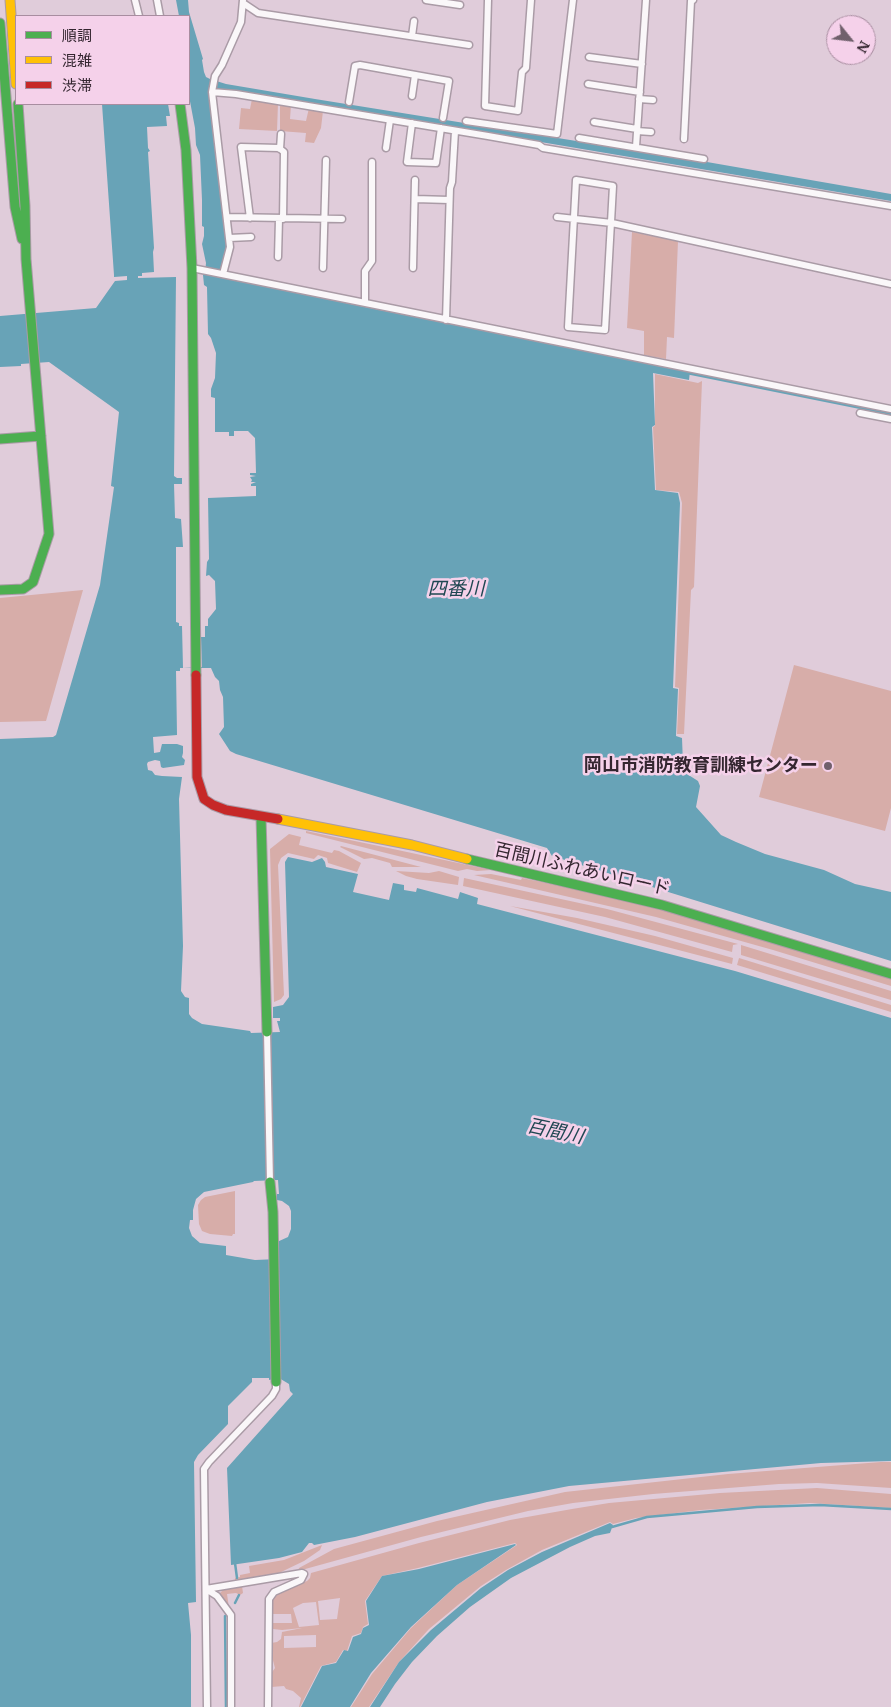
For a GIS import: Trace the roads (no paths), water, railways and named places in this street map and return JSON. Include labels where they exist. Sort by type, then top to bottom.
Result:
[{"type":"street","points":[[10,0],[15,54]]},
{"type":"street","points":[[135,0],[138,15]]},
{"type":"street","points":[[157,0],[160,15]]},
{"type":"street","points":[[426,0],[460,5]]},
{"type":"street","points":[[488,0],[485,106],[518,111],[522,72],[526,68],[531,0]]},
{"type":"street","points":[[466,121],[557,134],[573,0]]},
{"type":"street","points":[[636,147],[646,0]]},
{"type":"street","points":[[684,139],[691,1],[693,0]]},
{"type":"street","points":[[243,1],[258,13],[469,45]]},
{"type":"street","points":[[222,273],[230,247],[212,91],[214,80],[241,22],[243,1]]},
{"type":"street","points":[[412,36],[414,21]]},
{"type":"street","points":[[0,24],[15,207],[26,259]]},
{"type":"street","points":[[589,57],[642,64]]},
{"type":"street","points":[[4,67],[15,65]]},
{"type":"street","points":[[348,102],[355,66],[360,65],[449,81],[443,118]]},
{"type":"street","points":[[412,96],[415,75]]},
{"type":"street","points":[[588,84],[640,95],[653,100]]},
{"type":"street","points":[[212,91],[441,128],[539,145],[543,148],[891,206]]},
{"type":"street","points":[[0,590],[23,589],[29,586],[36,576],[48,540],[49,528],[26,259],[25,206],[18,105]]},
{"type":"street","name":"百間川ふれあいロード","points":[[180,105],[186,150],[192,268],[197,777],[201,794],[209,803],[219,808],[261,817],[321,826],[627,896],[723,922],[891,974]]},
{"type":"street","points":[[386,148],[390,120]]},
{"type":"street","points":[[594,122],[652,132]]},
{"type":"street","points":[[412,124],[407,162],[436,164],[441,128]]},
{"type":"street","points":[[446,320],[449,200],[455,131]]},
{"type":"street","points":[[280,149],[281,134]]},
{"type":"street","points":[[579,138],[704,159]]},
{"type":"street","points":[[250,218],[241,147],[280,149],[284,152],[278,257]]},
{"type":"street","points":[[323,268],[326,160]]},
{"type":"street","points":[[365,303],[365,271],[372,261],[372,162]]},
{"type":"street","points":[[413,268],[415,180]]},
{"type":"street","points":[[576,180],[613,186],[605,330],[568,327],[573,218],[576,180]]},
{"type":"street","points":[[415,199],[449,200]]},
{"type":"street","points":[[557,217],[612,224],[891,284]]},
{"type":"street","points":[[227,218],[342,219]]},
{"type":"street","points":[[229,238],[251,237]]},
{"type":"street","points":[[192,268],[783,386],[885,412],[891,419]]},
{"type":"street","points":[[860,413],[885,412]]},
{"type":"street","points":[[0,439],[41,436]]},
{"type":"street","points":[[207,1707],[204,1469],[208,1462],[272,1396],[276,1389],[261,817]]},
{"type":"street","points":[[206,1590],[223,1585],[243,1584],[302,1572],[304,1574],[302,1580],[274,1592],[269,1599],[268,1707]]},
{"type":"street","points":[[206,1590],[217,1596],[230,1615],[231,1707]]},
{"type":"water","points":[[176,0],[188,0],[190,15],[179,15]]},
{"type":"water","points":[[190,15],[203,59],[206,77],[226,84],[707,162],[891,194],[891,201],[392,117],[210,90],[209,95],[228,249],[221,267],[220,276],[365,307],[690,371],[689,380],[653,373],[655,425],[652,427],[655,490],[678,493],[680,503],[673,688],[678,689],[676,736],[682,738],[683,764],[691,767],[687,774],[698,781],[700,786],[696,807],[721,835],[736,842],[765,854],[824,870],[855,884],[891,892],[891,961],[552,856],[547,848],[236,754],[230,751],[219,734],[224,727],[223,697],[219,681],[211,668],[180,668],[180,671],[176,671],[177,735],[153,737],[154,753],[160,752],[162,744],[183,746],[182,757],[185,760],[184,765],[163,768],[160,761],[155,760],[147,764],[148,770],[152,771],[155,775],[182,777],[179,799],[183,946],[181,991],[185,997],[189,998],[189,1014],[202,1024],[250,1031],[251,1033],[280,1032],[277,1021],[280,1021],[280,1018],[273,1018],[273,1007],[283,1005],[289,997],[285,862],[288,857],[312,862],[322,858],[326,867],[358,874],[353,892],[389,900],[393,883],[404,885],[404,890],[416,892],[417,888],[458,899],[460,892],[478,898],[477,904],[735,971],[891,1018],[891,1461],[821,1463],[569,1486],[487,1502],[355,1537],[314,1545],[309,1543],[302,1552],[279,1558],[231,1565],[227,1468],[293,1394],[290,1391],[289,1384],[279,1378],[269,1380],[269,1378],[252,1378],[252,1382],[228,1406],[228,1424],[198,1455],[194,1462],[196,1602],[188,1603],[191,1635],[191,1707],[0,1707],[0,739],[53,737],[56,735],[100,585],[114,487],[111,486],[119,412],[49,362],[0,367],[0,316],[96,308],[115,281],[127,280],[127,276],[114,277],[102,105],[168,105],[170,116],[166,116],[167,126],[147,127],[148,148],[150,151],[148,152],[154,272],[142,273],[142,276],[138,276],[138,278],[176,277],[174,476],[182,478],[182,484],[174,484],[175,518],[181,519],[183,547],[176,547],[176,622],[179,623],[179,626],[208,626],[208,619],[216,609],[215,581],[209,575],[206,576],[209,559],[208,498],[256,496],[256,486],[251,486],[251,484],[256,482],[251,482],[250,477],[256,476],[250,475],[250,473],[256,473],[255,438],[248,431],[234,431],[234,436],[229,436],[229,432],[215,432],[215,398],[211,397],[211,389],[215,378],[216,353],[208,334],[207,287],[204,285],[203,275],[206,263],[202,244],[204,227],[202,226],[200,155],[196,145],[190,101]],"holes":[[[278,1180],[279,1194],[277,1194],[277,1200],[289,1206],[291,1211],[291,1229],[288,1237],[277,1242],[278,1259],[255,1260],[226,1255],[226,1246],[200,1243],[192,1236],[189,1228],[190,1220],[193,1220],[196,1199],[204,1192],[254,1181]]]},
{"type":"water","points":[[610,1523],[613,1525],[610,1533],[595,1536],[570,1547],[511,1578],[470,1607],[437,1636],[412,1662],[380,1707],[370,1707],[399,1662],[431,1630],[481,1588],[508,1570],[542,1552]]},
{"type":"water","points":[[515,1544],[457,1585],[411,1627],[371,1673],[350,1707],[301,1707],[322,1666],[336,1663],[344,1650],[348,1651],[353,1637],[361,1634],[363,1628],[369,1625],[366,1601],[382,1576],[419,1569]]},
{"type":"waterway","points":[[687,373],[891,414]]},
{"type":"waterway","points":[[612,1527],[647,1517],[757,1507],[820,1505],[891,1509]]},
{"type":"waterway","points":[[235,1563],[237,1578]]},
{"type":"waterway","points":[[235,1603],[239,1595]]},
{"type":"waterway","points":[[226,1707],[225,1616],[227,1615]]},
{"type":"place","name":"岡山市消防教育訓練センター","points":[[828,766]]},
{"type":"water label","name":"四番川","points":[[456,590]]},
{"type":"water label","name":"百間川","points":[[555,1132]]}]
